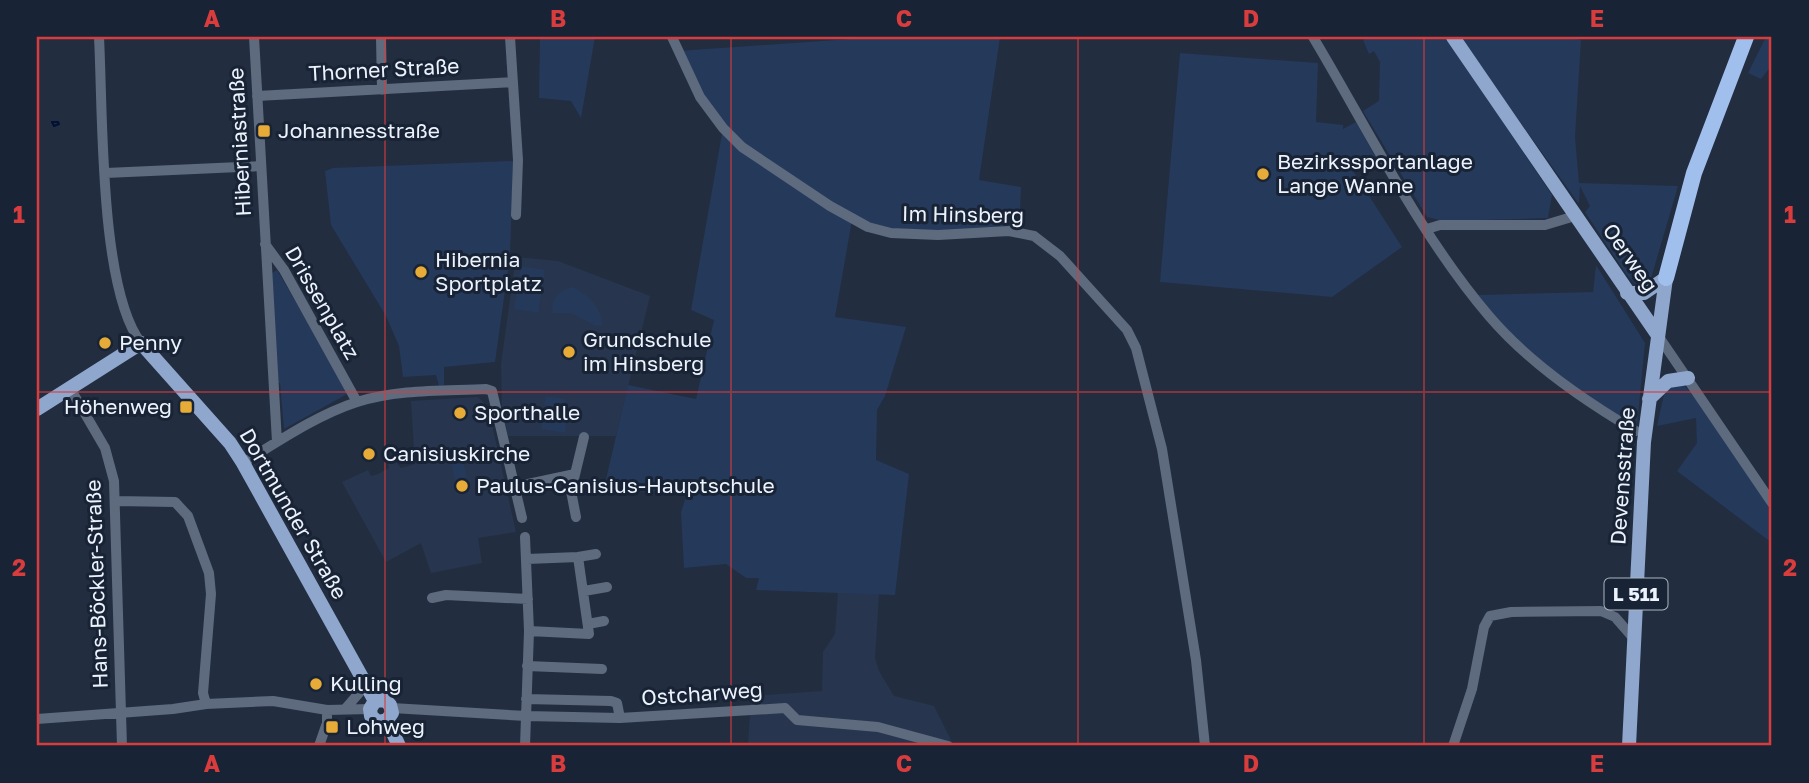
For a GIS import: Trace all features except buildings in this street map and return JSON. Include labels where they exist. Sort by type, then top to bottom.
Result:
[{"type":"highway","name":"L 511","points":[[1666,278],[1694,173],[1746,37]]},
{"type":"main road","name":"Oerweg","points":[[1453,37],[1657,334]]},
{"type":"main road","points":[[1627,293],[1644,293],[1666,278]]},
{"type":"main road","name":"L 511","points":[[1657,334],[1666,278]]},
{"type":"main road","name":"Devensstraße","points":[[1629,746],[1640,510],[1657,334]]},
{"type":"main road","points":[[37,409],[141,343]]},
{"type":"main road","name":"Dortmunder Straße","points":[[141,343],[230,443],[361,676],[375,721],[389,714]]},
{"type":"main road","points":[[1649,399],[1668,381],[1688,378]]},
{"type":"main road","points":[[389,714],[400,746]]},
{"type":"street","name":"Dortmunder Straße","points":[[99,37],[110,246],[124,307],[141,343]]},
{"type":"street","name":"Hiberniastraße","points":[[254,37],[265,244]]},
{"type":"street","points":[[381,37],[382,90]]},
{"type":"street","points":[[510,37],[517,160],[516,215]]},
{"type":"street","name":"Im Hinsberg","points":[[672,37],[699,97],[723,128],[742,147],[830,206],[867,227],[891,233],[938,235],[1009,231],[1034,236],[1060,256],[1127,330],[1143,373],[1162,449],[1196,660],[1205,746]]},
{"type":"street","points":[[1313,37],[1427,229],[1448,262],[1490,317],[1540,365],[1636,431]]},
{"type":"street","name":"Thorner Straße","points":[[257,96],[513,82]]},
{"type":"street","points":[[106,173],[261,166]]},
{"type":"street","points":[[1427,229],[1440,225],[1545,225],[1575,216]]},
{"type":"street","name":"Drissenplatz","points":[[265,244],[284,270],[357,402]]},
{"type":"street","name":"Drissenplatz","points":[[265,244],[277,442]]},
{"type":"street","name":"Oerweg","points":[[1657,334],[1772,503]]},
{"type":"street","name":"Hans-Böckler-Straße","points":[[70,388],[105,448],[116,501],[122,746]]},
{"type":"street","points":[[243,463],[277,442],[357,402],[390,395],[492,391],[522,518]]},
{"type":"street","points":[[576,517],[571,491],[584,437]]},
{"type":"street","points":[[514,487],[575,474]]},
{"type":"street","points":[[116,501],[175,502],[182,507],[204,552],[211,594],[203,680],[206,704]]},
{"type":"street","points":[[525,537],[529,631],[525,746]]},
{"type":"street","points":[[527,559],[596,554]]},
{"type":"street","points":[[529,631],[589,634],[578,557]]},
{"type":"street","points":[[584,591],[607,587]]},
{"type":"street","points":[[432,598],[446,595],[528,599]]},
{"type":"street","points":[[1452,746],[1472,689],[1484,627],[1490,616],[1511,612],[1601,611],[1615,617],[1635,640]]},
{"type":"street","points":[[589,624],[604,621]]},
{"type":"street","points":[[527,666],[602,669]]},
{"type":"street","points":[[346,708],[359,693],[361,676]]},
{"type":"street","name":"Ostcharweg","points":[[526,699],[615,702],[620,718]]},
{"type":"street","points":[[37,719],[122,714],[206,704],[273,701],[327,710],[372,705]]},
{"type":"street","name":"Ostcharweg","points":[[389,714],[620,718],[785,708],[797,720],[878,727],[948,746]]},
{"type":"street","points":[[319,746],[327,723],[327,710]]},
{"type":"shaded area","points":[[540,37],[595,37],[581,118],[571,101],[539,98]]},
{"type":"shaded area","points":[[879,37],[1000,37],[979,180],[1021,187],[1019,232],[916,235],[852,220],[835,317],[906,327],[885,396],[877,410],[876,460],[909,474],[895,595],[756,590],[759,578],[746,578],[726,564],[684,568],[681,512],[688,491],[603,492],[628,385],[696,399],[714,320],[691,310],[723,128],[678,51]]},
{"type":"shaded area","points":[[1368,37],[1446,37],[1552,195],[1548,218],[1444,221],[1427,217],[1363,111],[1379,101],[1380,62],[1374,51],[1369,54],[1363,40]]},
{"type":"shaded area","points":[[1459,37],[1567,37],[1581,40],[1575,137],[1579,183],[1678,186],[1650,282],[1644,286],[1634,283],[1626,274],[1585,212],[1590,206],[1580,186],[1579,204]]},
{"type":"shaded area","points":[[1766,37],[1772,37],[1772,65],[1761,79],[1748,73]]},
{"type":"shaded area","name":"Bezirkssportanlage Lange Wanne","points":[[1180,53],[1318,63],[1316,122],[1343,125],[1343,129],[1356,122],[1375,156],[1353,171],[1402,247],[1332,297],[1160,282]]},
{"type":"shaded area","name":"Hibernia Sportplatz","points":[[513,161],[510,255],[495,362],[444,367],[444,385],[439,386],[436,375],[403,377],[399,346],[386,316],[331,225],[325,171],[333,168]]},
{"type":"shaded area","name":"Grundschule im Hinsberg","points":[[516,257],[558,261],[650,296],[616,436],[508,436],[502,409],[501,364]]},
{"type":"shaded area","points":[[1596,265],[1645,343],[1637,426],[1593,399],[1551,368],[1511,333],[1477,295],[1593,292]]},
{"type":"shaded area","points":[[521,266],[545,270],[538,313],[514,309]]},
{"type":"shaded area","points":[[277,270],[349,393],[284,429],[280,383],[277,383],[272,273]]},
{"type":"shaded area","points":[[573,287],[593,302],[602,325],[596,326],[571,313],[553,313],[554,299],[564,290]]},
{"type":"shaded area","points":[[1681,383],[1692,393],[1772,510],[1772,543],[1677,471],[1697,443],[1696,418],[1657,426],[1665,390]]},
{"type":"shaded area","points":[[546,396],[565,399],[564,409],[544,405]]},
{"type":"shaded area","name":"Paulus-Canisius-Hauptschule","points":[[478,397],[488,407],[516,532],[478,538],[482,563],[431,573],[421,543],[386,562],[342,482],[368,470],[371,476],[378,474],[389,468],[387,460],[393,458],[401,468],[415,464],[411,401]]},
{"type":"shaded area","points":[[544,414],[567,418],[565,433],[541,429]]},
{"type":"shaded area","points":[[461,451],[468,483],[456,485],[449,453]]},
{"type":"shaded area","points":[[838,591],[879,594],[875,658],[879,671],[894,696],[934,706],[954,746],[748,746],[751,696],[822,691],[823,652],[835,634]]},
{"type":"waterway","points":[[52,122],[58,122],[59,124],[54,126],[52,122]]},
{"type":"place","name":"Johannesstraße","points":[[264,131]]},
{"type":"place","name":"Bezirkssportanlage Lange Wanne","points":[[1263,174]]},
{"type":"place","name":"Hibernia Sportplatz","points":[[421,272]]},
{"type":"place","name":"Penny","points":[[105,343]]},
{"type":"place","name":"Grundschule im Hinsberg","points":[[569,352]]},
{"type":"place","name":"Höhenweg","points":[[186,407]]},
{"type":"place","name":"Sporthalle","points":[[460,413]]},
{"type":"place","name":"Canisiuskirche","points":[[369,454]]},
{"type":"place","name":"Paulus-Canisius-Hauptschule","points":[[462,486]]},
{"type":"place","name":"Kulling","points":[[316,684]]},
{"type":"place","name":"Lohweg","points":[[332,727]]}]
